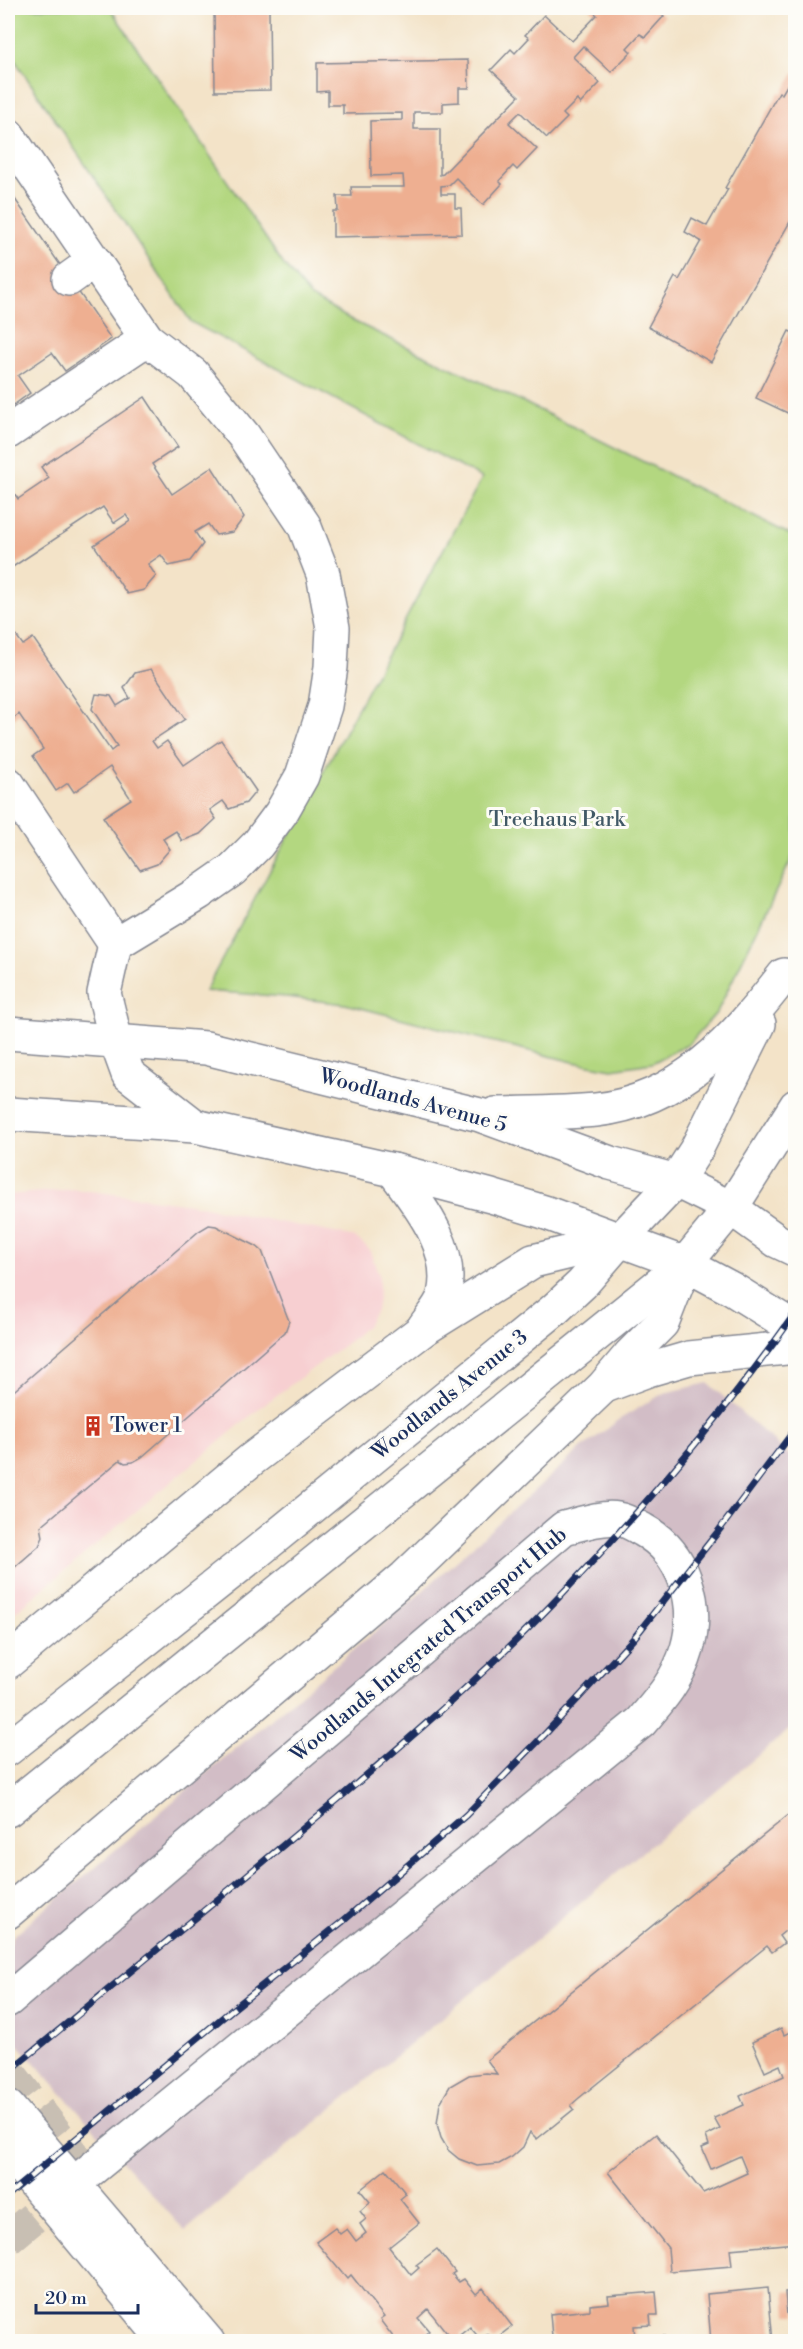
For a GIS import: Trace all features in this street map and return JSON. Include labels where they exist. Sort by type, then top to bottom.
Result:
[{"type":"main road","points":[[8,135],[82,270],[147,339],[193,374],[243,436],[304,525],[323,574],[333,628],[332,667],[325,706],[302,776],[281,813],[258,844],[232,870],[115,944],[104,993],[116,1041],[128,1074],[195,1126]]},
{"type":"main road","points":[[8,432],[147,339]]},
{"type":"main road","points":[[8,784],[115,944]]},
{"type":"main road","points":[[480,1115],[597,1110],[623,1104],[670,1087],[705,1064],[726,1044],[750,1019],[790,966]]},
{"type":"main road","name":"Woodlands Avenue 3","points":[[8,1749],[257,1552],[554,1310],[582,1284],[676,1181],[696,1150],[790,966]]},
{"type":"main road","name":"Woodlands Avenue 5","points":[[8,1033],[206,1048],[480,1115],[610,1163],[676,1181],[731,1208],[777,1241],[795,1250]]},
{"type":"main road","points":[[8,1810],[684,1264],[731,1208],[795,1106]]},
{"type":"main road","points":[[8,1114],[195,1126],[393,1170],[544,1212],[684,1264],[732,1288],[795,1329]]},
{"type":"main road","points":[[393,1170],[429,1219],[445,1270],[444,1297],[423,1329]]},
{"type":"main road","points":[[8,1662],[251,1460],[423,1329],[533,1261],[620,1240]]},
{"type":"main road","points":[[8,1912],[405,1577],[603,1387],[630,1355],[662,1323],[684,1264]]},
{"type":"main road","points":[[603,1387],[689,1358],[795,1347]]},
{"type":"main road","name":"Woodlands Integrated Transport Hub","points":[[8,2001],[564,1528],[599,1520],[618,1519],[653,1535],[667,1548],[680,1567],[689,1588],[692,1617],[687,1649],[675,1679],[641,1722],[87,2173]]},
{"type":"main road","points":[[8,2107],[208,2342]]},
{"type":"main road","points":[[8,2151],[166,2342]]},
{"type":"shaded area","points":[[74,1189],[190,1204],[355,1237],[369,1249],[379,1275],[379,1293],[376,1310],[367,1325],[352,1339],[261,1407],[8,1618],[8,1195]]},
{"type":"shaded area","points":[[708,1383],[795,1460],[795,1725],[185,2231],[8,2033],[8,1951],[13,1936],[417,1596],[577,1452],[620,1419],[664,1393]]},
{"type":"green space","name":"Treehaus Park","points":[[8,8],[110,8],[284,265],[311,297],[355,322],[523,402],[795,537],[795,852],[717,1012],[689,1044],[652,1063],[612,1069],[573,1062],[345,1004],[205,991],[482,478],[191,322],[8,50]]},
{"type":"building","points":[[214,8],[269,8],[270,90],[215,91]]},
{"type":"building","points":[[589,8],[655,8],[664,16],[645,37],[640,34],[627,48],[631,52],[611,72],[583,46],[573,57],[600,83],[580,104],[577,100],[563,114],[567,118],[547,138],[520,112],[509,123],[537,149],[517,170],[513,166],[499,181],[502,184],[483,205],[456,178],[449,185],[441,186],[441,194],[455,194],[455,208],[461,208],[462,234],[333,237],[333,211],[338,211],[337,196],[352,196],[351,187],[404,187],[403,175],[371,176],[370,121],[402,120],[402,113],[343,114],[343,105],[328,105],[328,91],[317,92],[317,63],[468,60],[469,88],[459,88],[459,102],[443,103],[443,112],[414,112],[414,129],[440,129],[440,175],[519,96],[491,70],[511,49],[515,53],[529,38],[525,35],[544,15],[572,41],[597,15]]},
{"type":"building","points":[[796,70],[796,211],[711,362],[648,327],[675,277],[679,280],[701,241],[685,232],[692,218],[707,226],[728,189],[725,188],[779,92],[782,94]]},
{"type":"building","points":[[8,189],[111,339],[65,371],[52,353],[18,376],[30,393],[8,409]]},
{"type":"building","points":[[789,331],[796,334],[796,417],[756,398]]},
{"type":"building","points":[[145,397],[178,447],[152,464],[172,494],[212,467],[244,517],[233,532],[216,535],[208,524],[195,532],[203,544],[190,561],[169,566],[161,555],[148,564],[156,576],[144,590],[127,594],[94,545],[130,521],[126,515],[114,523],[103,507],[8,570],[8,489],[10,487],[18,499],[49,478],[41,467]]},
{"type":"building","points":[[13,631],[23,645],[33,638],[111,751],[117,746],[92,709],[96,694],[111,696],[117,706],[130,698],[124,688],[135,673],[151,669],[185,719],[152,741],[157,748],[167,741],[184,765],[221,740],[256,791],[246,803],[229,809],[223,801],[210,810],[216,819],[200,834],[182,841],[176,831],[163,839],[170,849],[157,864],[140,870],[103,817],[131,799],[110,767],[74,792],[68,783],[56,791],[33,756],[43,749],[19,714],[9,722],[8,635]]},
{"type":"building","name":"Tower 1","points":[[209,1225],[216,1226],[262,1251],[289,1321],[285,1332],[142,1457],[133,1462],[125,1463],[120,1460],[41,1526],[43,1537],[39,1546],[8,1573],[8,1396],[199,1231]]},
{"type":"building","points":[[796,1809],[796,1922],[779,1936],[784,1943],[772,1952],[767,1946],[579,2098],[571,2105],[574,2109],[537,2139],[530,2132],[523,2147],[512,2157],[499,2164],[477,2166],[459,2159],[448,2150],[437,2124],[440,2103],[450,2086],[469,2075],[497,2074],[487,2060]]},
{"type":"building","points":[[781,2028],[784,2035],[796,2029],[796,2243],[730,2249],[732,2266],[670,2271],[668,2248],[608,2172],[656,2134],[703,2193],[747,2173],[740,2156],[711,2169],[702,2148],[709,2145],[706,2136],[720,2129],[714,2118],[744,2105],[740,2096],[784,2076],[780,2065],[765,2072],[752,2042]]},
{"type":"building","points":[[386,2169],[406,2194],[400,2199],[419,2223],[389,2247],[411,2275],[419,2268],[416,2265],[437,2249],[455,2272],[452,2274],[459,2282],[464,2279],[476,2294],[483,2288],[512,2326],[493,2341],[488,2334],[481,2340],[470,2327],[460,2335],[465,2342],[454,2342],[428,2309],[418,2318],[429,2331],[422,2337],[426,2342],[397,2342],[380,2320],[384,2317],[351,2275],[347,2279],[316,2242],[335,2228],[340,2234],[347,2229],[356,2241],[366,2233],[360,2224],[366,2219],[360,2211],[370,2202],[360,2190]]},
{"type":"building","points":[[768,2288],[773,2342],[711,2342],[707,2294]]},
{"type":"building","points":[[796,2291],[796,2315],[787,2315],[785,2292]]},
{"type":"building","points":[[656,2292],[658,2315],[650,2315],[651,2325],[634,2326],[635,2339],[664,2336],[665,2342],[556,2342],[556,2337],[552,2337],[550,2314],[590,2310],[590,2305],[609,2303],[608,2296]]},
{"type":"tunnel","points":[[8,2071],[87,2173],[66,2190]]},
{"type":"tunnel","points":[[8,2239],[55,2199],[41,2181]]},
{"type":"railway","points":[[8,2072],[263,1862],[489,1667],[559,1597],[653,1494],[741,1387],[796,1312]]},
{"type":"railway","points":[[8,2195],[342,1922],[466,1815],[634,1638],[796,1428]]},
{"type":"place","name":"Tower 1","points":[[93,1426]]}]
